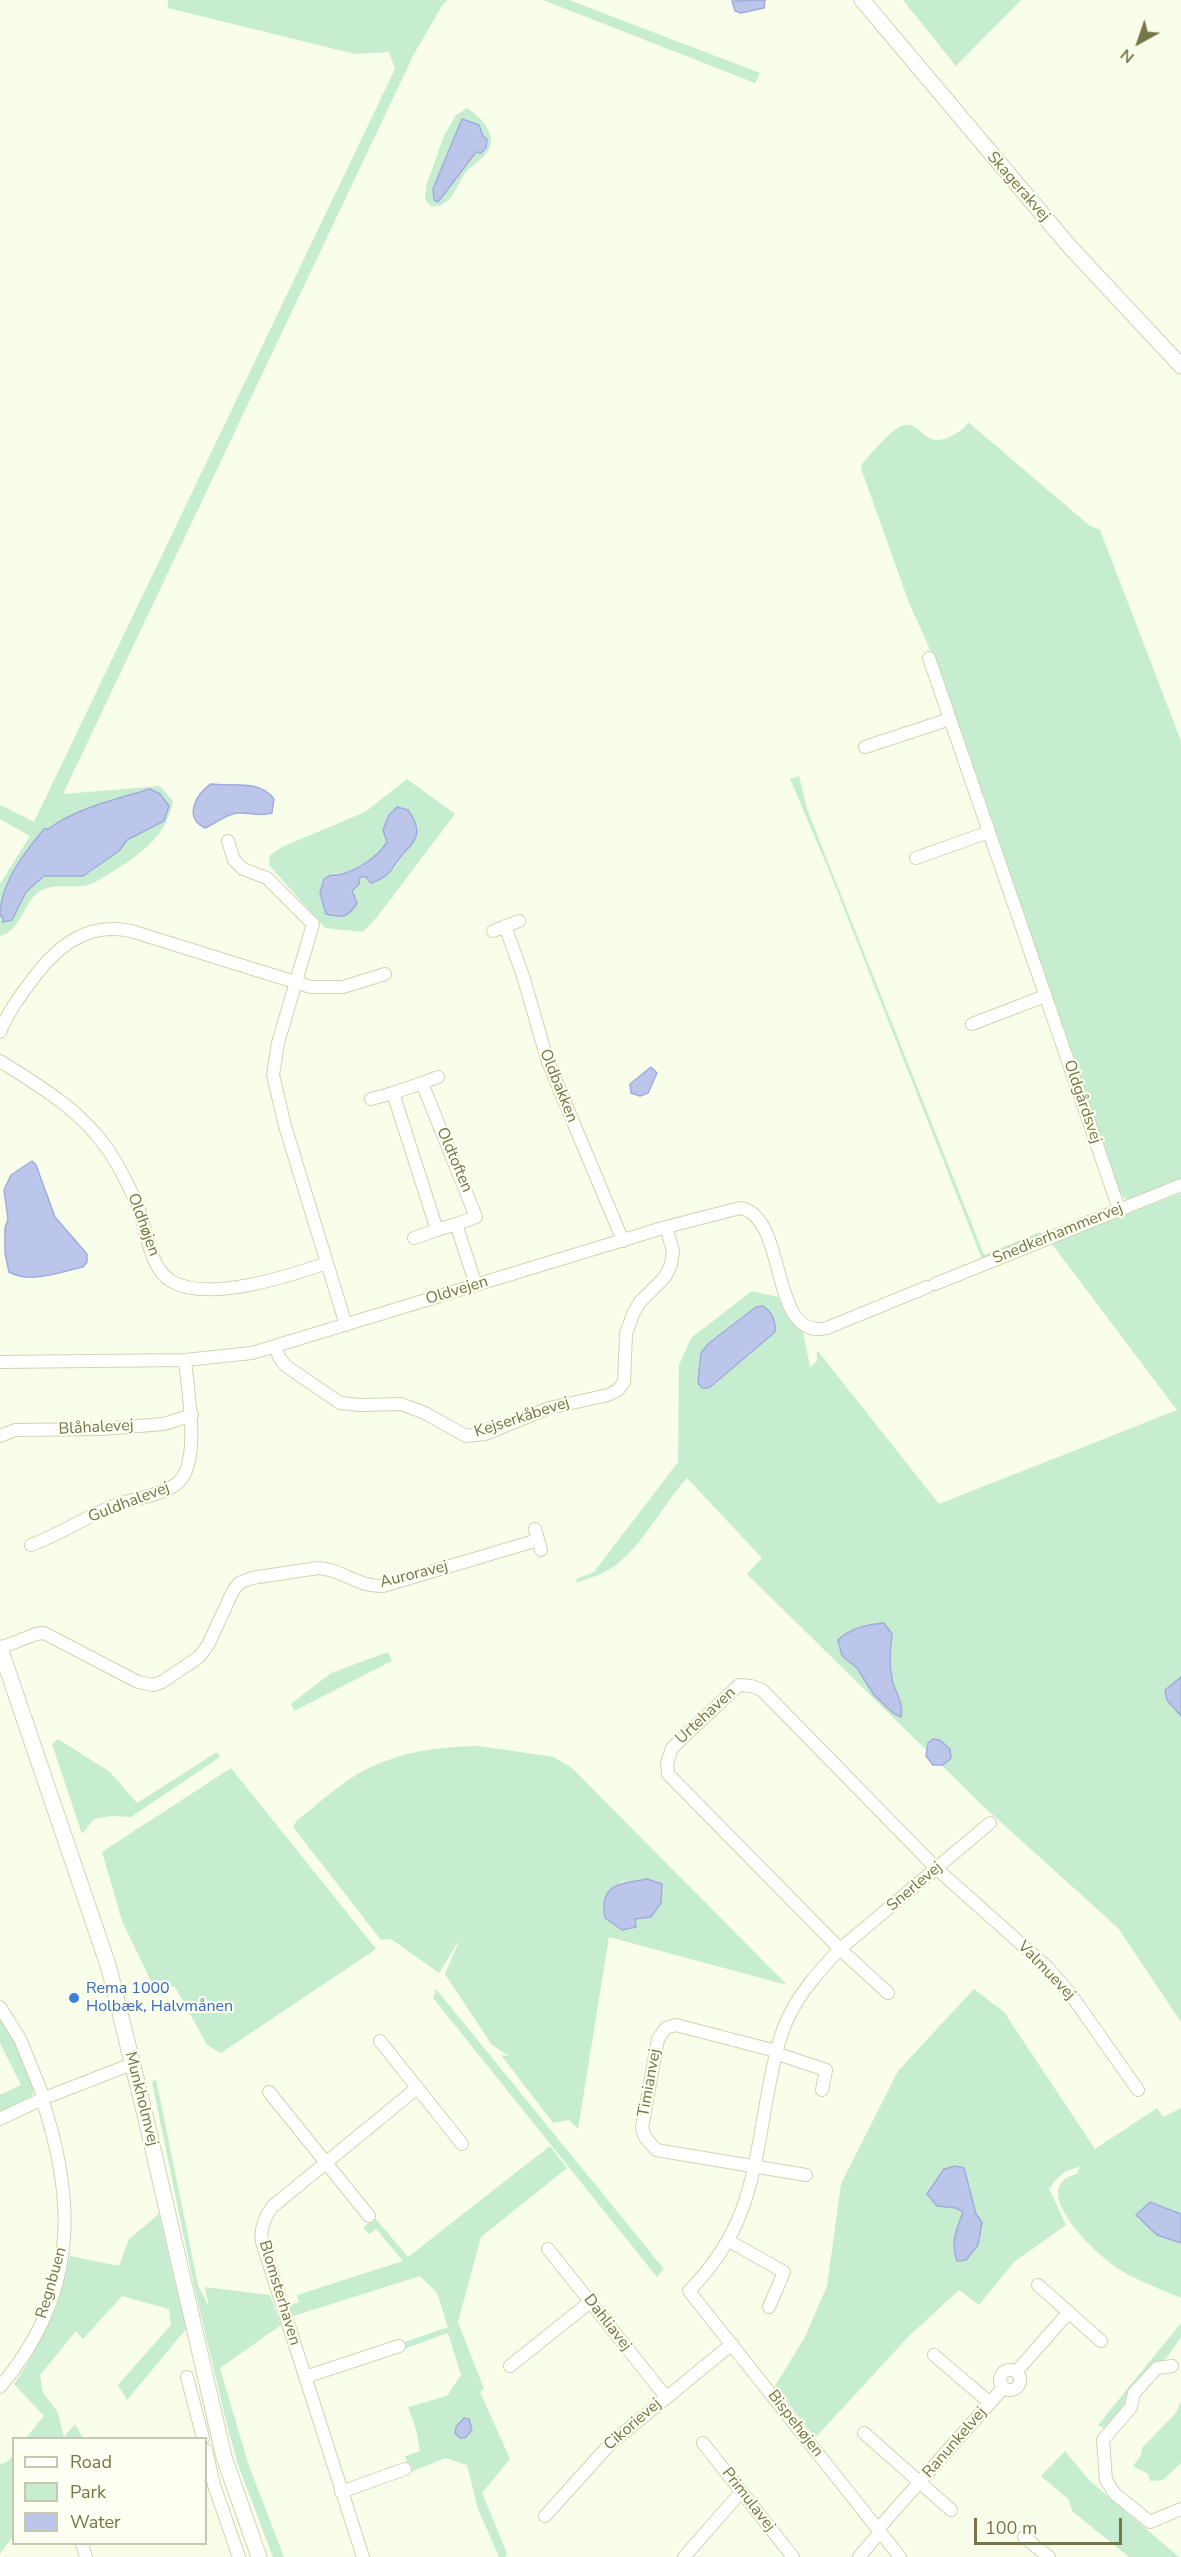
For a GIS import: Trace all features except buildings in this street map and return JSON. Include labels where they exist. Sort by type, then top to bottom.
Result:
[{"type":"street","name":"Skagerakvej","points":[[862,0],[1070,247],[1181,366]]},
{"type":"street","name":"Oldgårdsvej","points":[[929,658],[1119,1209]]},
{"type":"street","points":[[866,747],[950,719]]},
{"type":"street","points":[[916,858],[989,832]]},
{"type":"street","points":[[228,841],[234,860],[243,868],[267,878],[312,921],[313,927],[274,1060],[273,1084],[346,1324]]},
{"type":"street","name":"Oldbakken","points":[[519,921],[499,929],[522,972],[548,1062],[623,1241]]},
{"type":"street","points":[[0,1032],[16,1001],[57,950],[74,938],[101,929],[120,929],[145,935],[296,984],[320,988],[337,988],[385,974]]},
{"type":"street","points":[[972,1024],[1045,996]]},
{"type":"street","name":"Oldhøjen","points":[[0,1061],[57,1098],[76,1113],[99,1138],[131,1191],[158,1267],[172,1281],[192,1286],[232,1288],[259,1284],[327,1263]]},
{"type":"street","points":[[371,1100],[438,1077]]},
{"type":"street","name":"Oldtoften","points":[[414,1238],[476,1217],[422,1083]]},
{"type":"street","points":[[393,1093],[437,1230]]},
{"type":"street","name":"Snedkerhammervej","points":[[834,1325],[1181,1185]]},
{"type":"street","name":"Oldvejen","points":[[0,1362],[223,1358],[275,1347],[666,1227],[734,1209],[750,1211],[759,1218],[766,1231],[783,1288],[797,1318],[803,1325],[813,1329],[834,1325]]},
{"type":"street","points":[[456,1224],[476,1285]]},
{"type":"street","name":"Kejserkåbevej","points":[[275,1347],[286,1366],[340,1403],[401,1404],[424,1413],[463,1435],[485,1434],[538,1411],[608,1395],[621,1386],[626,1372],[626,1334],[633,1314],[640,1302],[665,1277],[671,1264],[673,1251],[666,1227]]},
{"type":"street","name":"Guldhalevej","points":[[31,1546],[54,1537],[76,1522],[117,1505],[140,1500],[177,1484],[185,1470],[193,1435],[185,1360]]},
{"type":"street","name":"Blåhalevej","points":[[0,1436],[15,1430],[101,1429],[164,1424],[192,1415]]},
{"type":"street","name":"Auroravej","points":[[0,1648],[36,1634],[44,1634],[138,1682],[153,1685],[189,1664],[204,1651],[236,1587],[244,1580],[318,1568],[330,1569],[358,1583],[383,1586],[538,1540]]},
{"type":"street","name":"Munkholmvej","points":[[0,1648],[96,1926],[132,2064],[224,2457],[259,2557]]},
{"type":"street","name":"Urtehaven","points":[[840,1949],[668,1774],[667,1757],[672,1748],[734,1688],[747,1685],[762,1690],[937,1869]]},
{"type":"street","name":"Snerlevej","points":[[689,2291],[714,2264],[729,2241],[744,2209],[776,2052],[788,2018],[801,1995],[840,1949],[990,1823]]},
{"type":"street","name":"Valmuevej","points":[[937,1869],[1058,1979],[1138,2090]]},
{"type":"street","points":[[840,1949],[888,1993]]},
{"type":"street","name":"Regnbuen","points":[[0,2007],[20,2039],[43,2098],[62,2170],[66,2220],[55,2285],[42,2322],[25,2354],[0,2387]]},
{"type":"street","name":"Timianvej","points":[[754,2167],[656,2150],[649,2144],[642,2128],[658,2039],[666,2028],[676,2025],[776,2052]]},
{"type":"street","points":[[380,2041],[462,2144]]},
{"type":"street","points":[[776,2052],[826,2070],[822,2090]]},
{"type":"street","points":[[0,2118],[43,2098],[132,2064]]},
{"type":"street","name":"Blomsterhaven","points":[[363,2557],[261,2234],[265,2218],[272,2207],[417,2088]]},
{"type":"street","points":[[269,2092],[369,2216]]},
{"type":"street","points":[[754,2167],[806,2175]]},
{"type":"street","points":[[729,2241],[784,2272],[769,2307]]},
{"type":"street","name":"Dahliavej","points":[[548,2249],[666,2397]]},
{"type":"street","points":[[1038,2285],[1101,2341]]},
{"type":"street","name":"Bispehøjen","points":[[689,2291],[900,2557]]},
{"type":"street","points":[[510,2366],[590,2302]]},
{"type":"street","name":"Ranunkelvej","points":[[859,2557],[1004,2387],[1009,2390],[1018,2386],[1020,2378],[1016,2372],[1069,2312]]},
{"type":"street","name":"Cikorievej","points":[[544,2516],[611,2443],[732,2344]]},
{"type":"street","points":[[305,2377],[399,2346]]},
{"type":"street","name":"Ranunkelvej","points":[[934,2355],[990,2403]]},
{"type":"street","points":[[1172,2366],[1157,2368],[1149,2376],[1134,2393],[1131,2407],[1103,2440],[1106,2480],[1116,2494],[1150,2522],[1181,2509]]},
{"type":"street","points":[[187,2377],[202,2437]]},
{"type":"street","name":"Ranunkelvej","points":[[864,2433],[951,2510]]},
{"type":"street","name":"Primulavej","points":[[703,2443],[793,2557]]},
{"type":"street","points":[[207,2454],[214,2485],[239,2557]]},
{"type":"street","points":[[341,2492],[405,2469]]},
{"type":"street","points":[[684,2557],[741,2492]]},
{"type":"street","points":[[1024,2536],[1049,2557]]},
{"type":"green space","points":[[168,0],[448,0],[443,4],[414,54],[63,794],[160,786],[173,801],[165,824],[142,851],[97,881],[82,886],[50,887],[39,892],[33,897],[18,923],[0,936],[0,884],[30,836],[0,819],[0,805],[34,822],[395,69],[389,52],[355,54],[168,8]]},
{"type":"green space","points":[[543,0],[569,0],[760,73],[755,83]]},
{"type":"green space","points":[[903,0],[1021,0],[956,66]]},
{"type":"green space","points":[[467,108],[486,126],[491,145],[468,170],[445,203],[430,206],[425,199],[426,186],[444,136],[456,115]]},
{"type":"green space","points":[[968,422],[1090,526],[1100,530],[1181,741],[1181,1180],[1130,1200],[1124,1198],[1117,1188],[932,654],[909,603],[862,471],[861,465],[886,438],[901,426],[914,427],[936,440],[957,433]]},
{"type":"green space","points":[[799,776],[807,809],[984,1255],[1040,1232],[1041,1237],[982,1259],[828,868],[790,779]]},
{"type":"green space","points":[[407,779],[455,814],[377,917],[363,932],[325,928],[269,865],[270,855],[282,847],[365,812]],"holes":[[[415,820],[417,835],[394,869],[360,877],[352,891],[332,873],[348,872],[370,860],[387,842],[383,830]]]},
{"type":"green space","points":[[1181,1193],[1181,2022],[1118,1928],[983,1806],[747,1574],[762,1558],[687,1478],[628,1555],[603,1573],[577,1583],[576,1579],[594,1572],[678,1462],[679,1365],[691,1338],[752,1291],[782,1298],[791,1319],[803,1332],[810,1367],[817,1361],[817,1350],[939,1504],[1177,1410],[1051,1243]]},
{"type":"green space","points":[[388,1652],[392,1661],[294,1711],[291,1704],[331,1673]]},
{"type":"green space","points":[[58,1739],[110,1772],[137,1803],[217,1752],[220,1757],[131,1817],[111,1816],[94,1819],[82,1834],[52,1744]]},
{"type":"green space","points":[[478,1746],[554,1757],[573,1769],[787,1985],[609,1937],[578,2129],[569,2120],[553,2123],[501,2055],[509,2056],[492,2045],[445,1974],[460,1939],[439,1973],[391,1939],[381,1940],[293,1827],[297,1820],[330,1793],[365,1770],[407,1754]],"holes":[[[647,1879],[635,1919],[620,1882]]]},
{"type":"green space","points":[[231,1768],[376,1949],[221,2053],[207,2045],[175,1987],[151,1981],[122,1921],[102,1852]]},
{"type":"green space","points":[[436,1989],[664,2269],[657,2277],[433,1998]]},
{"type":"green space","points":[[974,1989],[1004,2012],[1095,2149],[1157,2108],[1163,2117],[1181,2108],[1181,2298],[1122,2271],[1083,2238],[1061,2207],[1058,2193],[1062,2181],[1077,2174],[1080,2167],[1070,2169],[1050,2188],[1048,2186],[1066,2225],[1014,2262],[979,2305],[959,2290],[909,2336],[815,2438],[775,2386],[805,2337],[827,2286],[841,2184],[898,2071]]},
{"type":"green space","points":[[0,2016],[22,2055],[34,2087],[31,2097],[0,2113],[0,2095],[21,2085],[0,2043]]},
{"type":"green space","points":[[156,2079],[198,2285],[209,2307],[205,2287],[270,2295],[281,2325],[220,2368],[248,2463],[284,2557],[273,2557],[238,2465],[227,2425],[194,2286],[152,2082]]},
{"type":"green space","points":[[550,2146],[567,2168],[481,2237],[458,2322],[484,2389],[480,2392],[510,2459],[482,2493],[507,2553],[505,2557],[499,2557],[478,2509],[467,2465],[445,2458],[411,2472],[405,2456],[420,2451],[416,2429],[408,2407],[447,2396],[461,2375],[448,2333],[404,2349],[402,2343],[448,2327],[437,2293],[420,2276],[290,2317],[287,2306],[299,2302],[297,2295],[403,2261],[376,2229],[369,2234],[363,2228],[375,2218],[408,2257]]},
{"type":"green space","points":[[159,2214],[186,2329],[127,2400],[118,2385],[171,2325],[169,2309],[122,2296],[83,2339],[76,2331],[40,2375],[43,2393],[57,2411],[64,2437],[27,2437],[44,2416],[14,2384],[33,2354],[48,2323],[61,2290],[70,2256],[119,2266],[129,2239]]},
{"type":"green space","points":[[1181,2323],[1181,2337],[1167,2357],[1132,2393],[1107,2430],[1098,2425]]},
{"type":"green space","points":[[1181,2401],[1181,2463],[1163,2480],[1150,2481],[1148,2474],[1133,2466],[1141,2455],[1142,2448],[1176,2413]]},
{"type":"green space","points":[[75,2424],[82,2437],[64,2437]]},
{"type":"green space","points":[[1065,2451],[1089,2480],[1179,2557],[1129,2557],[1072,2511],[1069,2500],[1041,2476]]},
{"type":"green space","points":[[12,2456],[12,2537],[0,2554],[0,2465]]},
{"type":"water","points":[[765,0],[764,8],[741,13],[735,11],[732,1]]},
{"type":"water","points":[[462,119],[479,125],[483,136],[487,139],[486,148],[481,153],[476,152],[438,202],[434,200],[433,189]]},
{"type":"water","points":[[211,784],[245,785],[261,789],[274,799],[272,813],[262,815],[237,813],[205,828],[198,824],[193,812],[197,799]]},
{"type":"water","points":[[150,789],[160,794],[169,806],[164,821],[127,840],[119,851],[83,876],[44,876],[26,892],[12,920],[3,922],[3,917],[0,916],[4,892],[14,870],[44,829],[84,810]]},
{"type":"water","points":[[397,807],[408,810],[414,819],[417,829],[414,842],[390,872],[382,878],[371,883],[366,877],[360,877],[359,884],[352,891],[357,903],[351,912],[344,916],[326,914],[320,893],[324,879],[355,869],[379,853],[387,842],[383,830],[389,815]]},
{"type":"water","points":[[651,1067],[657,1073],[648,1093],[640,1096],[631,1093],[630,1084]]},
{"type":"water","points":[[32,1161],[36,1165],[55,1217],[87,1254],[87,1262],[83,1267],[36,1277],[9,1272],[5,1253],[5,1228],[8,1219],[4,1190],[11,1175]]},
{"type":"water","points":[[763,1306],[773,1317],[775,1332],[709,1388],[702,1388],[698,1383],[701,1353],[708,1344],[756,1307]]},
{"type":"water","points":[[884,1623],[892,1634],[891,1673],[900,1702],[901,1717],[893,1713],[874,1695],[857,1668],[842,1656],[838,1640],[848,1632],[860,1627]]},
{"type":"water","points":[[1181,1677],[1181,1716],[1167,1700],[1165,1690]]},
{"type":"water","points":[[933,1739],[940,1740],[950,1749],[951,1758],[943,1765],[933,1765],[926,1756],[928,1743]]},
{"type":"water","points":[[647,1879],[662,1884],[661,1903],[651,1917],[635,1919],[636,1927],[622,1930],[605,1918],[605,1897],[609,1891],[621,1884]]},
{"type":"water","points":[[955,2166],[964,2168],[976,2214],[982,2222],[978,2245],[966,2260],[957,2261],[954,2242],[963,2212],[956,2208],[937,2206],[927,2194],[944,2169]]},
{"type":"water","points":[[1150,2202],[1181,2214],[1181,2243],[1157,2235],[1136,2215]]},
{"type":"water","points":[[464,2418],[469,2419],[472,2430],[465,2438],[460,2438],[455,2433],[456,2427]]},
{"type":"place","name":"Rema 1000 Holbæk, Halvmånen","points":[[74,1998]]}]
